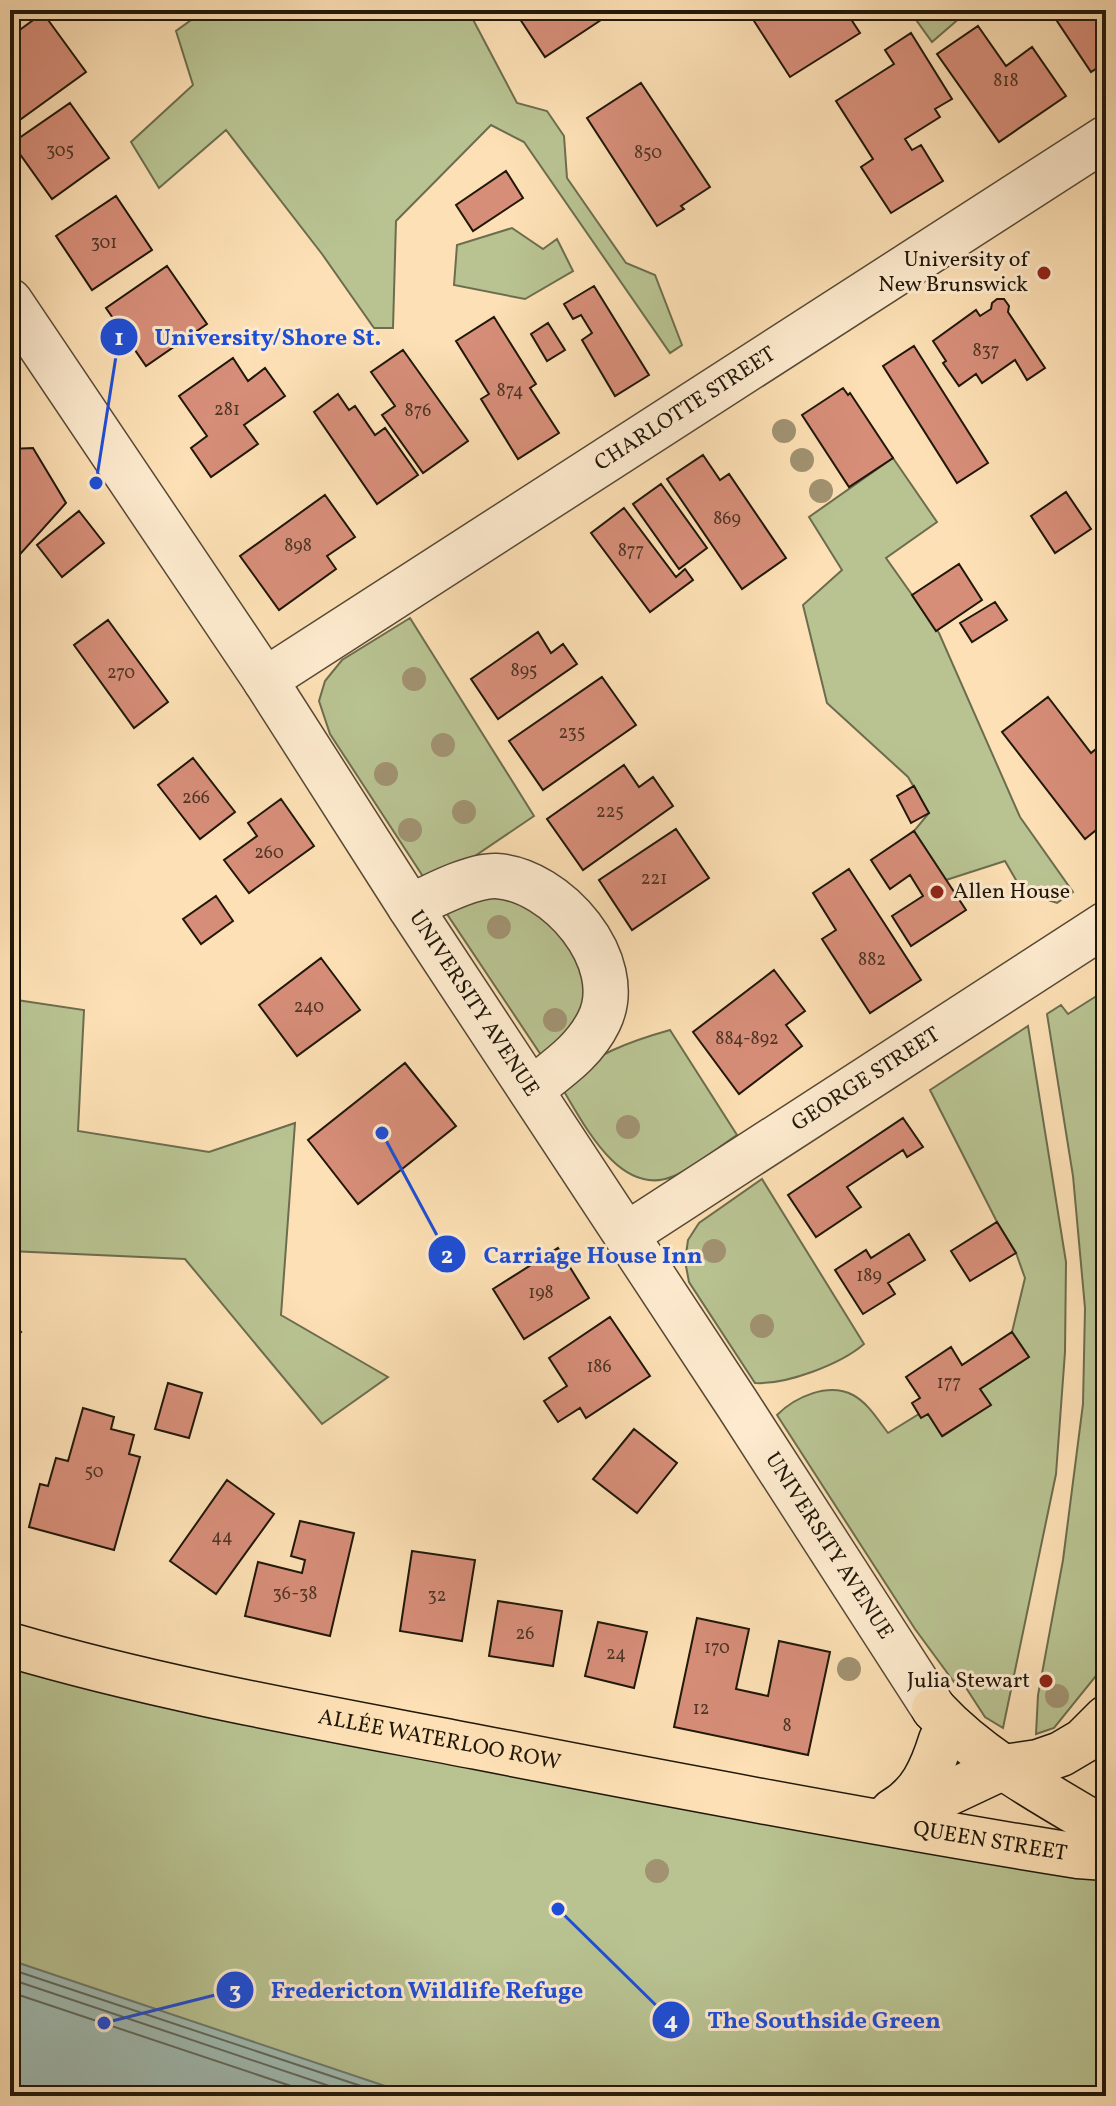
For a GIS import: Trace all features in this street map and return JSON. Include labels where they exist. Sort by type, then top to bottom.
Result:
[{"type":"main road","name":"ALLÉE WATERLOO ROW","points":[[10,1645],[257,1705],[874,1821]]},
{"type":"main road","points":[[874,1821],[902,1815],[1004,1767],[1038,1762],[1061,1754],[1083,1741],[1106,1718]]},
{"type":"main road","points":[[938,1724],[953,1729],[1004,1767],[1106,1830]]},
{"type":"main road","points":[[938,1724],[941,1773],[957,1815],[974,1830],[1001,1844]]},
{"type":"main road","points":[[874,1821],[910,1801],[934,1764],[938,1724]]},
{"type":"main road","name":"QUEEN STREET","points":[[874,1821],[1001,1844],[1106,1858]]},
{"type":"street","name":"CHARLOTTE STREET","points":[[265,680],[1106,138]]},
{"type":"street","name":"UNIVERSITY AVENUE","points":[[16,328],[265,680],[626,1235],[938,1724]]},
{"type":"street","points":[[410,907],[455,886],[495,876],[533,886],[561,903],[583,931],[597,955],[605,982],[601,1018],[584,1047],[531,1090]]},
{"type":"street","name":"GEORGE STREET","points":[[626,1235],[1106,924]]},
{"type":"green space","points":[[205,10],[468,10],[517,103],[547,111],[564,136],[567,178],[626,263],[655,275],[682,345],[670,353],[524,142],[491,125],[396,221],[393,328],[374,328],[322,254],[226,130],[159,188],[131,142],[193,85],[176,31]]},
{"type":"green space","points":[[909,10],[969,10],[932,42]]},
{"type":"green space","points":[[512,228],[543,249],[557,239],[573,271],[525,299],[454,285],[457,245]]},
{"type":"green space","points":[[893,458],[937,522],[886,558],[939,633],[1020,817],[1073,892],[1057,903],[1023,892],[1005,861],[946,880],[914,831],[929,813],[908,777],[827,703],[803,605],[842,570],[809,517]]},
{"type":"green space","points":[[410,618],[534,816],[438,881],[426,881],[330,734],[319,701],[325,681],[342,660]]},
{"type":"green space","points":[[514,889],[581,947],[591,1013],[549,1067],[443,908]]},
{"type":"green space","points":[[1106,990],[1106,1669],[1103,1667],[1054,1728],[1036,1734],[1038,1695],[1063,1560],[1083,1404],[1085,1308],[1073,1176],[1047,1014],[1061,1005],[1068,1014]]},
{"type":"green space","points":[[10,999],[84,1010],[78,1131],[209,1152],[295,1123],[281,1315],[388,1377],[322,1424],[185,1259],[10,1251]]},
{"type":"green space","points":[[1028,1026],[1066,1262],[1065,1352],[1056,1474],[1003,1728],[985,1717],[959,1677],[954,1682],[915,1629],[777,1415],[793,1402],[812,1393],[843,1391],[863,1402],[888,1433],[919,1414],[928,1414],[943,1436],[990,1405],[980,1389],[1028,1357],[1012,1332],[1025,1278],[1016,1253],[930,1090]]},
{"type":"green space","points":[[670,1030],[737,1135],[674,1176],[654,1180],[636,1177],[604,1152],[559,1083],[612,1050]]},
{"type":"green space","points":[[762,1179],[864,1344],[842,1359],[812,1372],[782,1381],[755,1383],[689,1282],[685,1261],[688,1240],[699,1223]]},
{"type":"green space","points":[[10,1645],[1106,1858],[1106,2096],[10,2096]]},
{"type":"water","points":[[10,1960],[385,2086],[444,2096],[10,2096]]},
{"type":"building","points":[[514,10],[599,10],[604,18],[545,57]]},
{"type":"building","points":[[747,10],[845,10],[860,33],[790,77]]},
{"type":"building","points":[[1061,10],[1106,10],[1106,62],[1091,72],[1053,15]]},
{"type":"building","points":[[43,13],[86,72],[10,127],[10,37]]},
{"type":"building","points":[[978,26],[1006,66],[1032,47],[1066,96],[999,142],[937,54]]},
{"type":"building","points":[[911,33],[952,99],[935,109],[940,117],[905,139],[912,150],[921,145],[943,181],[891,213],[861,167],[873,159],[836,101],[894,64],[885,50]]},
{"type":"building","points":[[641,83],[710,187],[657,226],[587,118]]},
{"type":"building","points":[[70,103],[109,158],[52,199],[12,143]]},
{"type":"building","points":[[506,171],[523,198],[473,231],[456,205]]},
{"type":"building","points":[[116,196],[152,250],[92,290],[56,236]]},
{"type":"building","points":[[167,266],[207,324],[146,366],[106,308]]},
{"type":"building","points":[[594,286],[649,375],[615,396],[582,340],[592,333],[581,315],[573,319],[564,304]]},
{"type":"building","points":[[997,299],[1004,299],[1009,306],[1008,312],[1045,368],[1027,380],[1015,360],[982,383],[976,374],[959,386],[933,341],[976,310],[980,316],[991,309]]},
{"type":"building","points":[[494,317],[536,384],[530,388],[559,433],[518,459],[481,399],[489,394],[456,341]]},
{"type":"building","points":[[548,323],[565,350],[547,361],[531,334]]},
{"type":"building","points":[[914,346],[988,463],[957,483],[883,366]]},
{"type":"building","points":[[403,350],[468,441],[423,473],[382,415],[395,406],[371,372]]},
{"type":"building","points":[[233,358],[248,381],[265,368],[285,396],[244,425],[258,444],[211,477],[191,448],[207,436],[179,396]]},
{"type":"building","points":[[843,388],[848,395],[850,393],[893,458],[849,487],[802,415]]},
{"type":"building","points":[[338,394],[349,410],[355,406],[375,435],[385,428],[418,475],[377,504],[314,412]]},
{"type":"building","points":[[33,448],[66,503],[14,561],[10,558],[10,449]]},
{"type":"building","points":[[703,455],[720,480],[729,474],[786,558],[742,589],[667,479]]},
{"type":"building","points":[[661,484],[707,548],[679,569],[633,504]]},
{"type":"building","points":[[1066,492],[1091,529],[1055,553],[1031,516]]},
{"type":"building","points":[[325,495],[355,537],[327,556],[336,569],[279,610],[240,556]]},
{"type":"building","points":[[624,508],[676,577],[685,569],[693,580],[650,612],[591,533]]},
{"type":"building","points":[[79,511],[104,543],[62,577],[37,545]]},
{"type":"building","points":[[959,564],[982,600],[936,631],[912,595]]},
{"type":"building","points":[[995,602],[1007,620],[972,642],[960,623]]},
{"type":"building","points":[[108,620],[168,702],[134,728],[74,645]]},
{"type":"building","points":[[538,632],[551,653],[563,644],[577,664],[498,719],[471,679]]},
{"type":"building","points":[[602,677],[636,725],[543,790],[509,741]]},
{"type":"building","points":[[1048,697],[1091,753],[1101,745],[1106,751],[1106,822],[1085,839],[1002,732]]},
{"type":"building","points":[[193,758],[235,812],[200,839],[158,785]]},
{"type":"building","points":[[624,765],[639,787],[653,777],[673,806],[583,870],[547,819]]},
{"type":"building","points":[[914,786],[929,813],[911,823],[897,796]]},
{"type":"building","points":[[281,799],[314,846],[249,893],[224,860],[257,836],[248,823]]},
{"type":"building","points":[[676,829],[709,878],[632,930],[599,880]]},
{"type":"building","name":"Allen House","points":[[914,831],[966,910],[911,946],[892,916],[923,896],[910,875],[890,889],[871,860]]},
{"type":"building","points":[[849,869],[921,980],[870,1013],[822,939],[836,930],[813,893]]},
{"type":"building","points":[[216,896],[233,921],[201,944],[183,919]]},
{"type":"building","points":[[321,958],[360,1010],[297,1056],[259,1005]]},
{"type":"building","points":[[774,970],[805,1011],[786,1025],[802,1046],[739,1094],[693,1032]]},
{"type":"building","points":[[405,1063],[456,1126],[358,1204],[308,1140]]},
{"type":"building","points":[[903,1118],[923,1147],[907,1157],[903,1150],[847,1187],[861,1207],[816,1237],[788,1195]]},
{"type":"building","points":[[997,1222],[1016,1253],[970,1281],[951,1251]]},
{"type":"building","points":[[909,1234],[925,1260],[888,1283],[895,1294],[863,1314],[835,1270],[866,1250],[871,1258]]},
{"type":"building","points":[[558,1248],[589,1298],[524,1339],[493,1289]]},
{"type":"building","points":[[610,1317],[650,1376],[586,1418],[580,1408],[558,1422],[544,1401],[567,1386],[549,1358]]},
{"type":"building","points":[[10,1324],[21,1332],[10,1346]]},
{"type":"building","points":[[1012,1332],[1029,1357],[980,1389],[991,1405],[942,1436],[928,1414],[921,1418],[912,1403],[920,1398],[906,1377],[951,1347],[962,1365]]},
{"type":"building","points":[[168,1383],[202,1393],[189,1438],[155,1429]]},
{"type":"building","points":[[83,1408],[114,1417],[111,1429],[134,1435],[129,1454],[140,1457],[114,1550],[29,1527],[40,1484],[48,1486],[56,1458],[68,1461]]},
{"type":"building","points":[[634,1429],[677,1463],[637,1513],[593,1479]]},
{"type":"building","points":[[227,1480],[274,1514],[216,1594],[170,1561]]},
{"type":"building","points":[[300,1521],[354,1533],[330,1636],[245,1616],[258,1562],[302,1573],[305,1560],[291,1556]]},
{"type":"building","points":[[412,1551],[475,1560],[462,1641],[400,1631]]},
{"type":"building","points":[[498,1601],[562,1611],[553,1666],[489,1656]]},
{"type":"building","points":[[697,1618],[749,1629],[736,1689],[768,1696],[779,1641],[830,1652],[808,1755],[674,1727]]},
{"type":"building","points":[[598,1622],[647,1632],[634,1688],[585,1676]]},
{"type":"place","name":"University of New Brunswick","points":[[1044,273]]},
{"type":"place","name":"University/Shore St.","points":[[96,483]]},
{"type":"place","name":"Allen House","points":[[937,892]]},
{"type":"place","name":"Carriage House Inn","points":[[382,1133]]},
{"type":"place","name":"Julia Stewart","points":[[1046,1681]]},
{"type":"place","name":"The Southside Green","points":[[558,1909]]},
{"type":"place","name":"Fredericton Wildlife Refuge","points":[[104,2023]]}]
